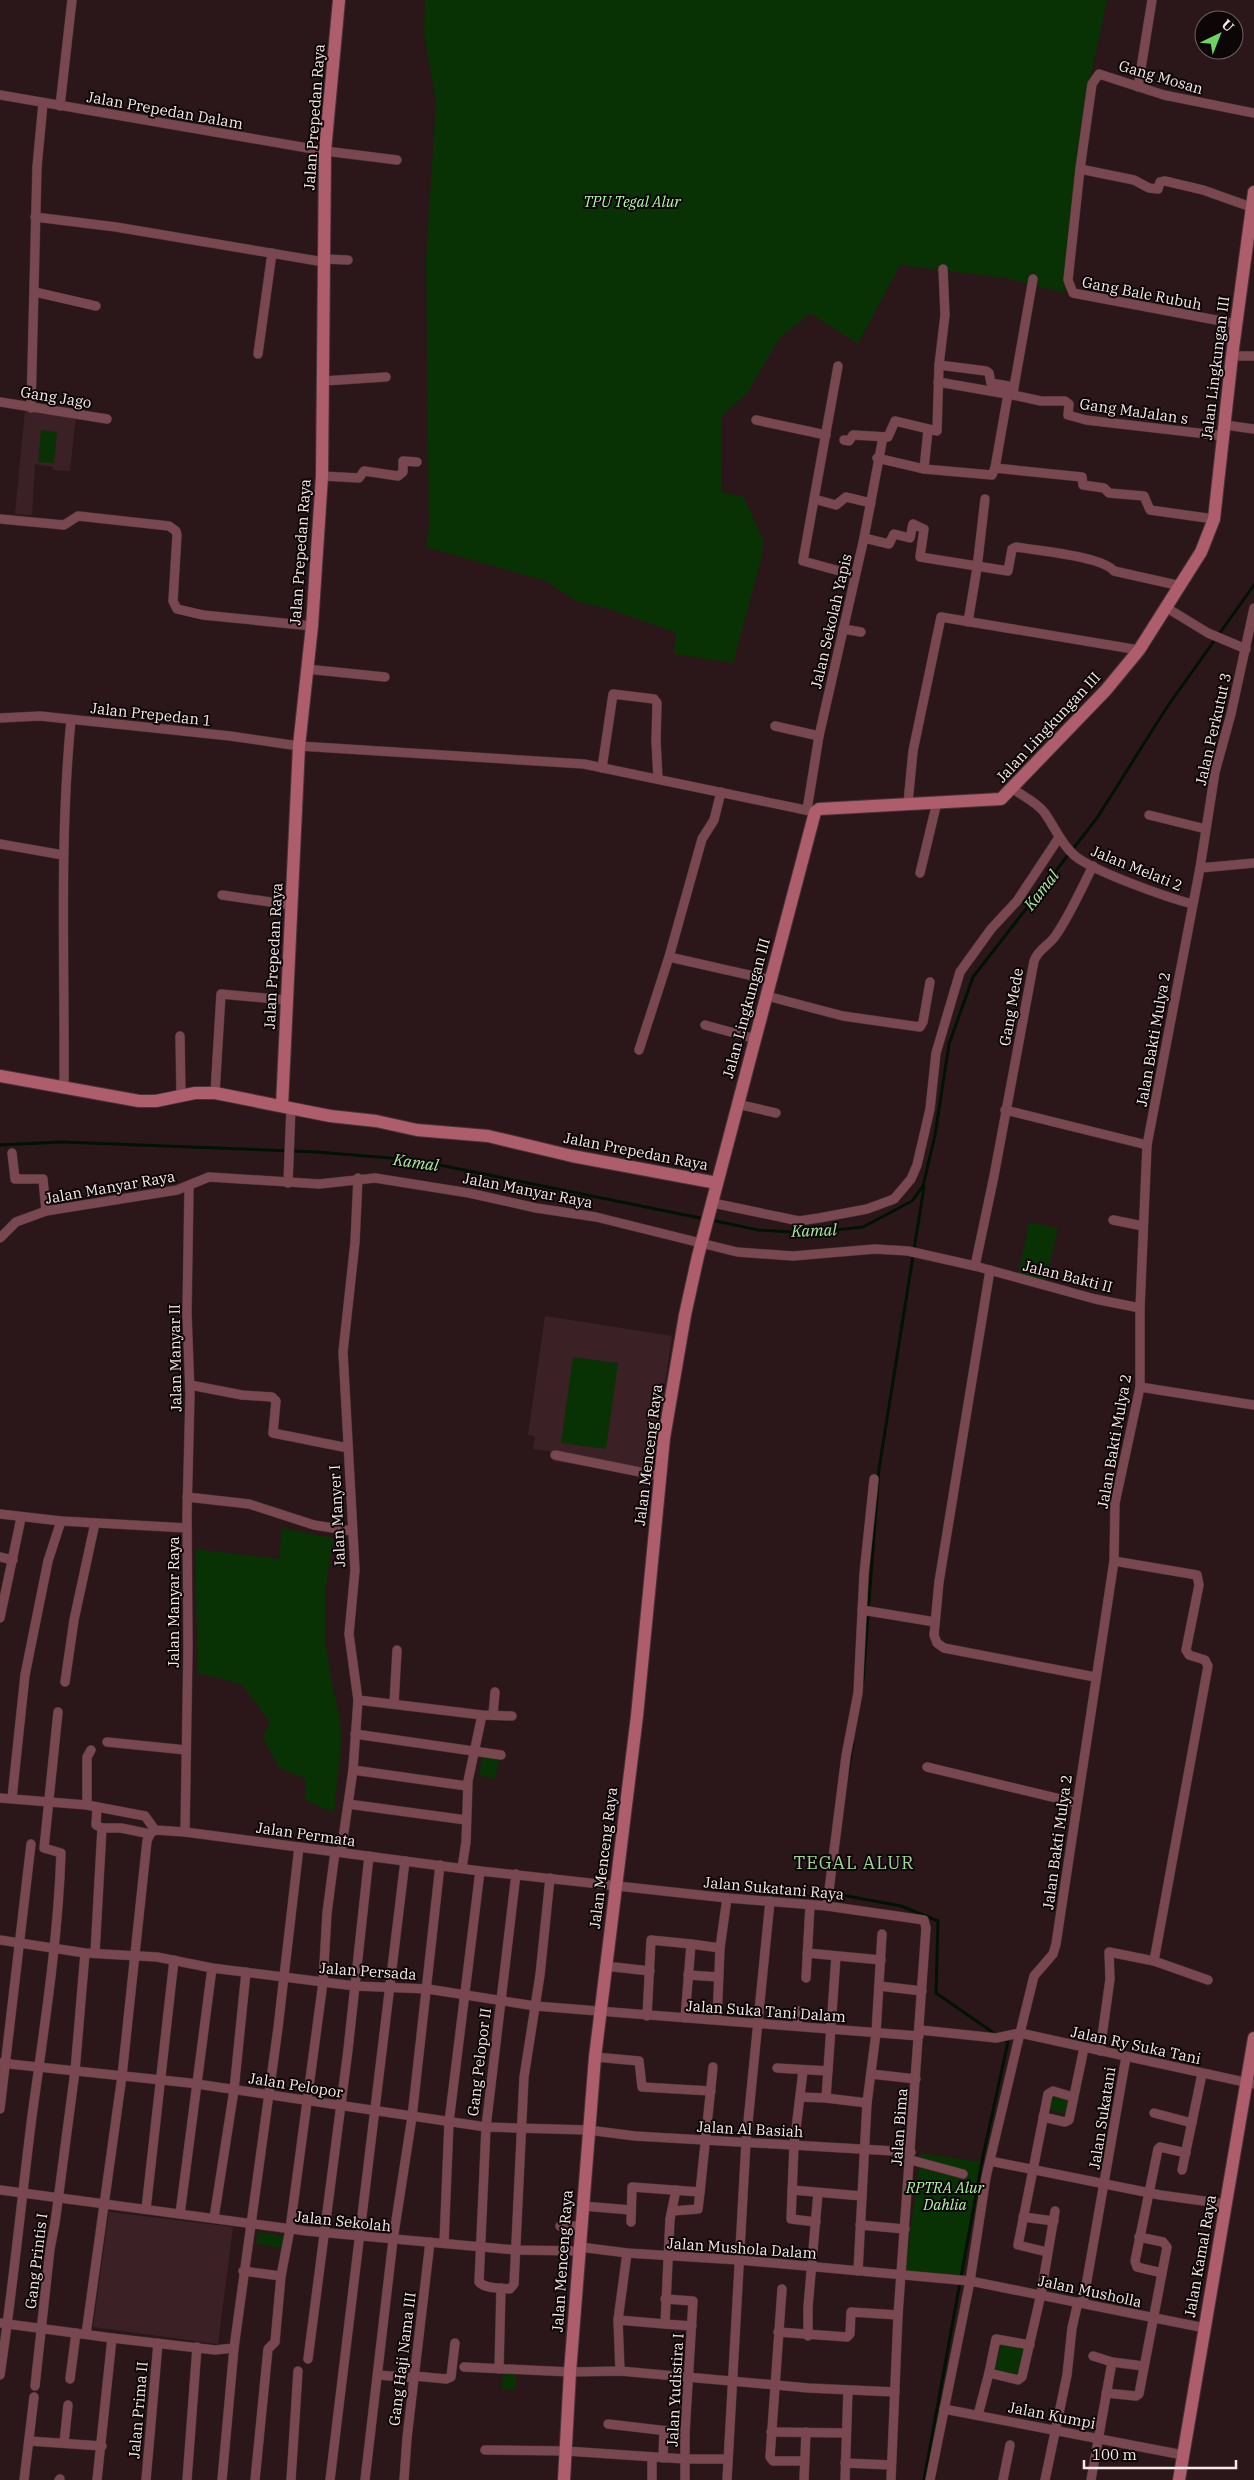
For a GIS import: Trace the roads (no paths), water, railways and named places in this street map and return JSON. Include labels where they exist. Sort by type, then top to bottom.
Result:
[{"type":"street","points":[[60,106],[72,0]]},
{"type":"street","name":"Jalan Prepedan Raya","points":[[287,1106],[286,1000],[291,905],[300,746],[306,669],[312,626],[322,476],[325,151],[339,0]]},
{"type":"street","points":[[1138,87],[1152,0]]},
{"type":"street","name":"Gang Mosan","points":[[1080,169],[1092,84],[1095,78],[1101,74],[1164,95],[1254,113]]},
{"type":"street","name":"Jalan Prepedan Dalam","points":[[0,95],[325,151],[398,160]]},
{"type":"street","points":[[31,408],[37,167],[43,103]]},
{"type":"street","points":[[1080,169],[1134,180],[1149,188],[1158,189],[1160,182],[1166,181],[1203,190],[1252,215]]},
{"type":"street","name":"Gang Bale Rubuh","points":[[1080,169],[1068,280],[1073,293],[1237,324]]},
{"type":"street","name":"Jalan Lingkungan III","points":[[702,1243],[737,1104],[767,996],[811,811],[819,808],[1001,799],[1013,789],[1106,690],[1139,650],[1201,552],[1214,519],[1232,356],[1254,192]]},
{"type":"street","points":[[36,217],[324,261],[348,260]]},
{"type":"street","points":[[258,354],[272,253]]},
{"type":"street","points":[[844,440],[849,441],[853,435],[889,437],[895,421],[938,431],[939,365],[945,315],[943,271]]},
{"type":"street","points":[[877,458],[924,469],[992,475],[1012,392],[1033,283]]},
{"type":"street","points":[[34,292],[96,306]]},
{"type":"street","points":[[1232,356],[1254,356]]},
{"type":"street","name":"Gang MaJalan s","points":[[939,365],[986,371],[989,373],[991,383],[1041,401],[1065,401],[1069,404],[1068,415],[1086,420],[1224,431]]},
{"type":"street","points":[[838,366],[803,561],[854,575]]},
{"type":"street","points":[[323,382],[386,377]]},
{"type":"street","points":[[938,382],[1012,392]]},
{"type":"street","name":"Gang Jago","points":[[0,402],[107,419]]},
{"type":"street","points":[[756,420],[826,435]]},
{"type":"street","points":[[1224,431],[1254,429]]},
{"type":"street","points":[[924,469],[928,430]]},
{"type":"street","name":"Jalan Sekolah Yapis","points":[[811,811],[819,736],[854,575],[864,538],[882,437]]},
{"type":"street","points":[[322,476],[359,478],[364,471],[398,476],[404,472],[403,461],[417,462]]},
{"type":"street","points":[[995,468],[1082,477],[1083,486],[1104,488],[1109,492],[1144,496],[1150,510],[1214,519]]},
{"type":"street","points":[[814,499],[836,505],[846,497],[871,502]]},
{"type":"street","points":[[968,622],[977,568],[985,499]]},
{"type":"street","points":[[0,519],[64,525],[78,516],[169,526],[176,531],[174,603],[177,609],[203,614],[312,626]]},
{"type":"street","points":[[864,538],[889,544],[894,534],[910,538],[914,524],[922,526],[924,529],[920,557],[977,568],[1008,571],[1012,549],[1016,547],[1088,559],[1109,565],[1114,571],[1181,586]]},
{"type":"street","points":[[1167,608],[1223,641],[1246,649]]},
{"type":"street","name":"Jalan Perkutut 3","points":[[1192,904],[1200,868],[1215,772],[1246,649],[1254,608]]},
{"type":"street","points":[[908,803],[913,751],[939,618],[1139,650]]},
{"type":"street","points":[[843,629],[861,632]]},
{"type":"street","points":[[306,669],[385,677]]},
{"type":"street","points":[[658,778],[656,741],[657,703],[654,698],[613,694],[602,768],[811,811]]},
{"type":"street","name":"Jalan Prepedan 1","points":[[0,718],[40,716],[230,736],[300,746],[584,764],[602,768]]},
{"type":"street","points":[[64,1089],[63,856],[65,777],[71,720]]},
{"type":"street","points":[[775,726],[819,736]]},
{"type":"street","name":"Jalan Melati 2","points":[[1013,789],[1044,812],[1060,841],[1076,857],[1093,866],[1174,899],[1192,904]]},
{"type":"street","points":[[639,1050],[670,957],[702,839],[714,820],[721,792]]},
{"type":"street","points":[[920,873],[937,802]]},
{"type":"street","points":[[1149,816],[1206,829]]},
{"type":"street","points":[[712,1206],[799,1221],[867,1209],[894,1199],[901,1192],[911,1179],[917,1165],[930,1109],[936,1053],[960,972],[991,928],[1017,901],[1060,841]]},
{"type":"street","points":[[0,844],[63,856]]},
{"type":"street","points":[[1200,868],[1254,863]]},
{"type":"street","name":"Gang Mede","points":[[975,1266],[1034,961],[1037,954],[1055,937],[1062,926],[1093,866]]},
{"type":"street","points":[[222,895],[291,905]]},
{"type":"street","name":"Jalan Bakti Mulya 2","points":[[1020,2034],[1034,1976],[1053,1954],[1056,1944],[1114,1561],[1115,1503],[1140,1387],[1140,1308],[1147,1145],[1192,904]]},
{"type":"street","points":[[670,957],[771,980]]},
{"type":"street","points":[[767,996],[837,1015],[919,1027],[924,1022],[930,982]]},
{"type":"street","points":[[215,1093],[221,994],[286,1000]]},
{"type":"street","points":[[706,1025],[756,1039]]},
{"type":"street","points":[[180,1036],[182,1095]]},
{"type":"street","name":"Jalan Prepedan Raya","points":[[0,1076],[139,1102],[156,1101],[182,1095],[215,1093],[418,1130],[488,1136],[572,1156],[717,1183]]},
{"type":"street","points":[[737,1104],[776,1113]]},
{"type":"street","points":[[287,1106],[289,1131],[288,1182]]},
{"type":"street","points":[[1005,1110],[1147,1145]]},
{"type":"street","points":[[12,1153],[15,1179],[42,1179],[46,1211]]},
{"type":"street","name":"Jalan Manyar Raya","points":[[0,1238],[16,1222],[46,1211],[189,1187],[209,1177],[319,1184],[358,1178],[395,1180],[469,1193],[536,1208],[596,1217],[764,1256],[793,1256],[875,1249],[908,1251]]},
{"type":"street","name":"Jalan Manyer I","points":[[255,2480],[266,2362],[268,2349],[275,2342],[281,2276],[290,2229],[323,1982],[327,1913],[353,1770],[358,1700],[349,1634],[354,1570],[343,1352],[355,1242],[358,1178]]},
{"type":"street","name":"Jalan Manyar II","points":[[187,1528],[190,1385],[187,1313],[189,1187]]},
{"type":"street","points":[[1113,1220],[1143,1226]]},
{"type":"street","name":"Jalan Menceng Raya","points":[[564,2480],[588,2130],[595,2057],[606,2013],[605,1966],[637,1716],[660,1476],[685,1315],[702,1243]]},
{"type":"street","name":"Jalan Bakti II","points":[[908,1251],[975,1266],[1095,1299],[1140,1308]]},
{"type":"street","points":[[990,1270],[935,1622],[935,1639],[944,1648],[1096,1677]]},
{"type":"street","points":[[190,1385],[242,1395],[272,1397],[276,1402],[274,1433],[348,1448]]},
{"type":"street","points":[[1140,1387],[1254,1405]]},
{"type":"street","points":[[555,1455],[660,1476]]},
{"type":"street","points":[[827,1906],[846,1756],[858,1693],[866,1610],[874,1479]]},
{"type":"street","points":[[187,1497],[249,1504],[314,1525],[352,1531]]},
{"type":"street","name":"Jalan Manyar Raya","points":[[0,1514],[61,1522],[187,1528],[188,1648],[185,1832]]},
{"type":"street","points":[[0,1618],[3,1592],[13,1560],[21,1518]]},
{"type":"street","points":[[12,1798],[25,1675],[43,1579],[61,1522]]},
{"type":"street","points":[[65,1682],[74,1620],[94,1523]]},
{"type":"street","points":[[0,1557],[13,1560]]},
{"type":"street","points":[[1114,1561],[1197,1575],[1198,1585],[1186,1650],[1190,1655],[1205,1660],[1208,1666],[1154,1961]]},
{"type":"street","points":[[866,1610],[935,1622]]},
{"type":"street","points":[[394,1704],[398,1650]]},
{"type":"street","points":[[493,1715],[495,1692]]},
{"type":"street","points":[[358,1700],[482,1715],[512,1716]]},
{"type":"street","points":[[0,2375],[4,2324],[54,1947],[61,1853],[44,1848],[58,1712]]},
{"type":"street","points":[[462,1868],[466,1842],[467,1786],[482,1715]]},
{"type":"street","points":[[355,1734],[501,1755]]},
{"type":"street","points":[[107,1742],[186,1750]]},
{"type":"street","points":[[91,1750],[87,1757],[92,1806],[96,1825],[102,1828],[95,1953]]},
{"type":"street","points":[[927,1767],[1077,1803]]},
{"type":"street","points":[[353,1770],[467,1786]]},
{"type":"street","points":[[0,1798],[92,1806],[145,1816],[153,1832],[146,1840],[122,2076],[86,2334]]},
{"type":"street","points":[[348,1804],[466,1820]]},
{"type":"street","name":"Jalan Permata","points":[[102,1828],[153,1832],[185,1832],[440,1866],[616,1885]]},
{"type":"street","points":[[0,2110],[3,2063],[20,1943],[31,1844]]},
{"type":"street","points":[[222,2480],[243,2271],[252,2224],[299,1847]]},
{"type":"street","points":[[308,2359],[341,2106],[369,1856]]},
{"type":"street","points":[[330,2480],[405,1861]]},
{"type":"street","points":[[365,2480],[393,2240],[412,2117],[428,1989],[440,1866]]},
{"type":"street","points":[[444,2243],[449,2122],[480,1870]]},
{"type":"street","name":"Gang Pelopor II","points":[[501,2288],[479,2283],[486,2127],[516,1874]]},
{"type":"street","points":[[499,2369],[501,2288],[510,2289],[513,2286],[524,2077],[535,2006],[550,1878]]},
{"type":"street","name":"Jalan Sukatani Raya","points":[[616,1885],[727,1898],[827,1906],[920,1918],[926,1923]]},
{"type":"street","points":[[717,2020],[720,1948],[727,1898]]},
{"type":"street","points":[[727,2480],[746,2142],[770,1901]]},
{"type":"street","points":[[806,1978],[810,1905]]},
{"type":"street","name":"Jalan Bima","points":[[891,2480],[898,2315],[911,2156],[926,1923]]},
{"type":"street","points":[[858,2271],[867,2103],[876,2033],[882,1934]]},
{"type":"street","name":"Jalan Persada","points":[[0,1940],[85,1953],[134,1955],[174,1960],[212,1968],[355,1986],[390,1989],[428,1989],[535,2006],[606,2013]]},
{"type":"street","points":[[646,2016],[651,1940],[720,1948]]},
{"type":"street","points":[[686,2018],[691,1944]]},
{"type":"street","points":[[1100,2051],[1110,1979],[1109,1952],[1154,1961],[1208,1980]]},
{"type":"street","name":"Gang Printis I","points":[[35,2386],[57,2196],[75,2071],[85,1953]]},
{"type":"street","points":[[807,1953],[880,1960]]},
{"type":"street","points":[[826,2098],[836,1956]]},
{"type":"street","points":[[146,2209],[174,1960]]},
{"type":"street","points":[[605,1966],[650,1971]]},
{"type":"street","points":[[180,2214],[212,1968]]},
{"type":"street","points":[[214,2218],[234,2090],[246,1972]]},
{"type":"street","points":[[688,1975],[719,1976]]},
{"type":"street","points":[[879,1986],[922,1991]]},
{"type":"street","points":[[797,2026],[798,2012]]},
{"type":"street","name":"Jalan Suka Tani Dalam","points":[[606,2013],[876,2033],[919,2033]]},
{"type":"street","name":"Jalan Ry Suka Tani","points":[[919,2033],[1001,2037],[1020,2034],[1250,2083]]},
{"type":"street","points":[[930,2480],[944,2409],[963,2281],[1020,2034]]},
{"type":"street","name":"Jalan Kamal Raya","points":[[1179,2480],[1226,2204],[1250,2083],[1254,2038]]},
{"type":"street","points":[[1043,2117],[1068,2122],[1084,2048]]},
{"type":"street","points":[[595,2057],[639,2060],[642,2087],[711,2091]]},
{"type":"street","name":"Jalan Sukatani","points":[[1105,2184],[1126,2057]]},
{"type":"street","name":"Jalan Pelopor","points":[[3,2063],[198,2084],[375,2112],[486,2127],[588,2130]]},
{"type":"street","points":[[672,2211],[698,2209],[707,2140],[713,2067]]},
{"type":"street","points":[[777,2068],[828,2071]]},
{"type":"street","points":[[803,2071],[794,2145],[791,2219],[816,2222]]},
{"type":"street","points":[[871,2074],[916,2079]]},
{"type":"street","points":[[1182,2170],[1202,2074]]},
{"type":"street","points":[[1047,2252],[1018,2245],[1032,2169],[1050,2092],[1073,2096]]},
{"type":"street","points":[[800,2097],[867,2103]]},
{"type":"street","points":[[1154,2113],[1192,2123]]},
{"type":"street","name":"Jalan Al Basiah","points":[[588,2130],[707,2140],[864,2149],[911,2156],[963,2174]]},
{"type":"street","points":[[1162,2273],[1135,2264],[1148,2192],[1159,2148],[1186,2153]]},
{"type":"street","name":"Jalan Sukatani","points":[[990,2161],[1148,2192],[1226,2204]]},
{"type":"street","points":[[1045,2480],[1067,2376],[1072,2328],[1081,2303],[1105,2184]]},
{"type":"street","points":[[631,2222],[632,2187],[700,2192]]},
{"type":"street","name":"Jalan Sekolah","points":[[0,2190],[57,2196],[290,2229],[393,2240],[516,2250],[579,2249]]},
{"type":"street","points":[[665,2324],[668,2256],[676,2190]]},
{"type":"street","points":[[792,2190],[862,2196]]},
{"type":"street","points":[[808,2336],[808,2307],[818,2193]]},
{"type":"street","points":[[583,2206],[631,2210]]},
{"type":"street","points":[[989,2373],[1020,2380],[1041,2294],[1055,2211]]},
{"type":"street","points":[[1023,2217],[1054,2220]]},
{"type":"street","points":[[860,2225],[905,2229]]},
{"type":"street","points":[[560,2226],[580,2226]]},
{"type":"street","points":[[1106,2393],[1138,2396],[1162,2273],[1165,2244],[1139,2237]]},
{"type":"street","name":"Gang Haji Nama III","points":[[404,2480],[406,2438],[415,2377],[430,2242]]},
{"type":"street","name":"Jalan Mushola Dalam","points":[[579,2249],[739,2260],[902,2275]]},
{"type":"street","points":[[620,2371],[618,2320],[627,2253]]},
{"type":"street","points":[[243,2271],[281,2276]]},
{"type":"street","name":"Jalan Musholla","points":[[902,2275],[963,2281],[1041,2294],[1205,2328]]},
{"type":"street","points":[[782,2289],[774,2385],[771,2459],[804,2461]]},
{"type":"street","name":"Jalan Yudistira I","points":[[665,2299],[693,2301],[685,2433],[685,2480]]},
{"type":"street","points":[[778,2332],[808,2336],[848,2337],[851,2312],[898,2315]]},
{"type":"street","points":[[618,2320],[692,2326]]},
{"type":"street","points":[[4,2324],[215,2350],[234,2348]]},
{"type":"street","points":[[70,2379],[76,2333]]},
{"type":"street","points":[[98,2480],[112,2338]]},
{"type":"street","points":[[978,2415],[996,2339],[1030,2344]]},
{"type":"street","name":"Jalan Prima II","points":[[146,2480],[158,2343]]},
{"type":"street","points":[[378,2375],[446,2379],[450,2377],[455,2343]]},
{"type":"street","points":[[187,2480],[197,2347]]},
{"type":"street","points":[[1093,2356],[1112,2362],[1143,2366]]},
{"type":"street","points":[[1091,2480],[1112,2362]]},
{"type":"street","points":[[464,2367],[570,2372],[620,2371],[732,2382],[894,2392]]},
{"type":"street","points":[[291,2480],[298,2371]]},
{"type":"street","points":[[845,2480],[848,2390]]},
{"type":"street","points":[[24,2480],[34,2396]]},
{"type":"street","points":[[64,2443],[68,2405]]},
{"type":"street","name":"Jalan Kumpi","points":[[944,2409],[1183,2455]]},
{"type":"street","points":[[608,2424],[685,2433]]},
{"type":"street","points":[[663,2458],[664,2431]]},
{"type":"street","points":[[771,2432],[846,2433]]},
{"type":"street","points":[[804,2480],[806,2432]]},
{"type":"street","points":[[29,2441],[102,2446]]},
{"type":"street","points":[[1003,2480],[1010,2445]]},
{"type":"street","points":[[485,2450],[566,2452],[685,2459],[727,2459]]},
{"type":"street","points":[[652,2457],[652,2480]]},
{"type":"street","points":[[845,2463],[891,2465]]},
{"type":"waterway","name":"Kamal","points":[[711,1220],[758,1230],[808,1233],[863,1227],[912,1201],[923,1186],[935,1135],[949,1044],[973,977],[1097,818],[1167,707],[1254,585]]},
{"type":"waterway","name":"Kamal","points":[[0,1145],[62,1142],[317,1152],[415,1160],[705,1219]]},
{"type":"waterway","points":[[863,1681],[879,1469],[924,1187]]},
{"type":"waterway","points":[[848,1773],[853,1742]]},
{"type":"waterway","points":[[831,1893],[901,1906],[938,1921],[936,1993],[998,2036]]},
{"type":"waterway","points":[[924,2480],[983,2156],[1008,2042],[1004,2039]]},
{"type":"district","name":"TEGAL ALUR","points":[[854,1862]]},
{"type":"park label","name":"TPU Tegal Alur","points":[[632,201]]},
{"type":"park label","name":"RPTRA Alur Dahlia","points":[[945,2196]]}]
